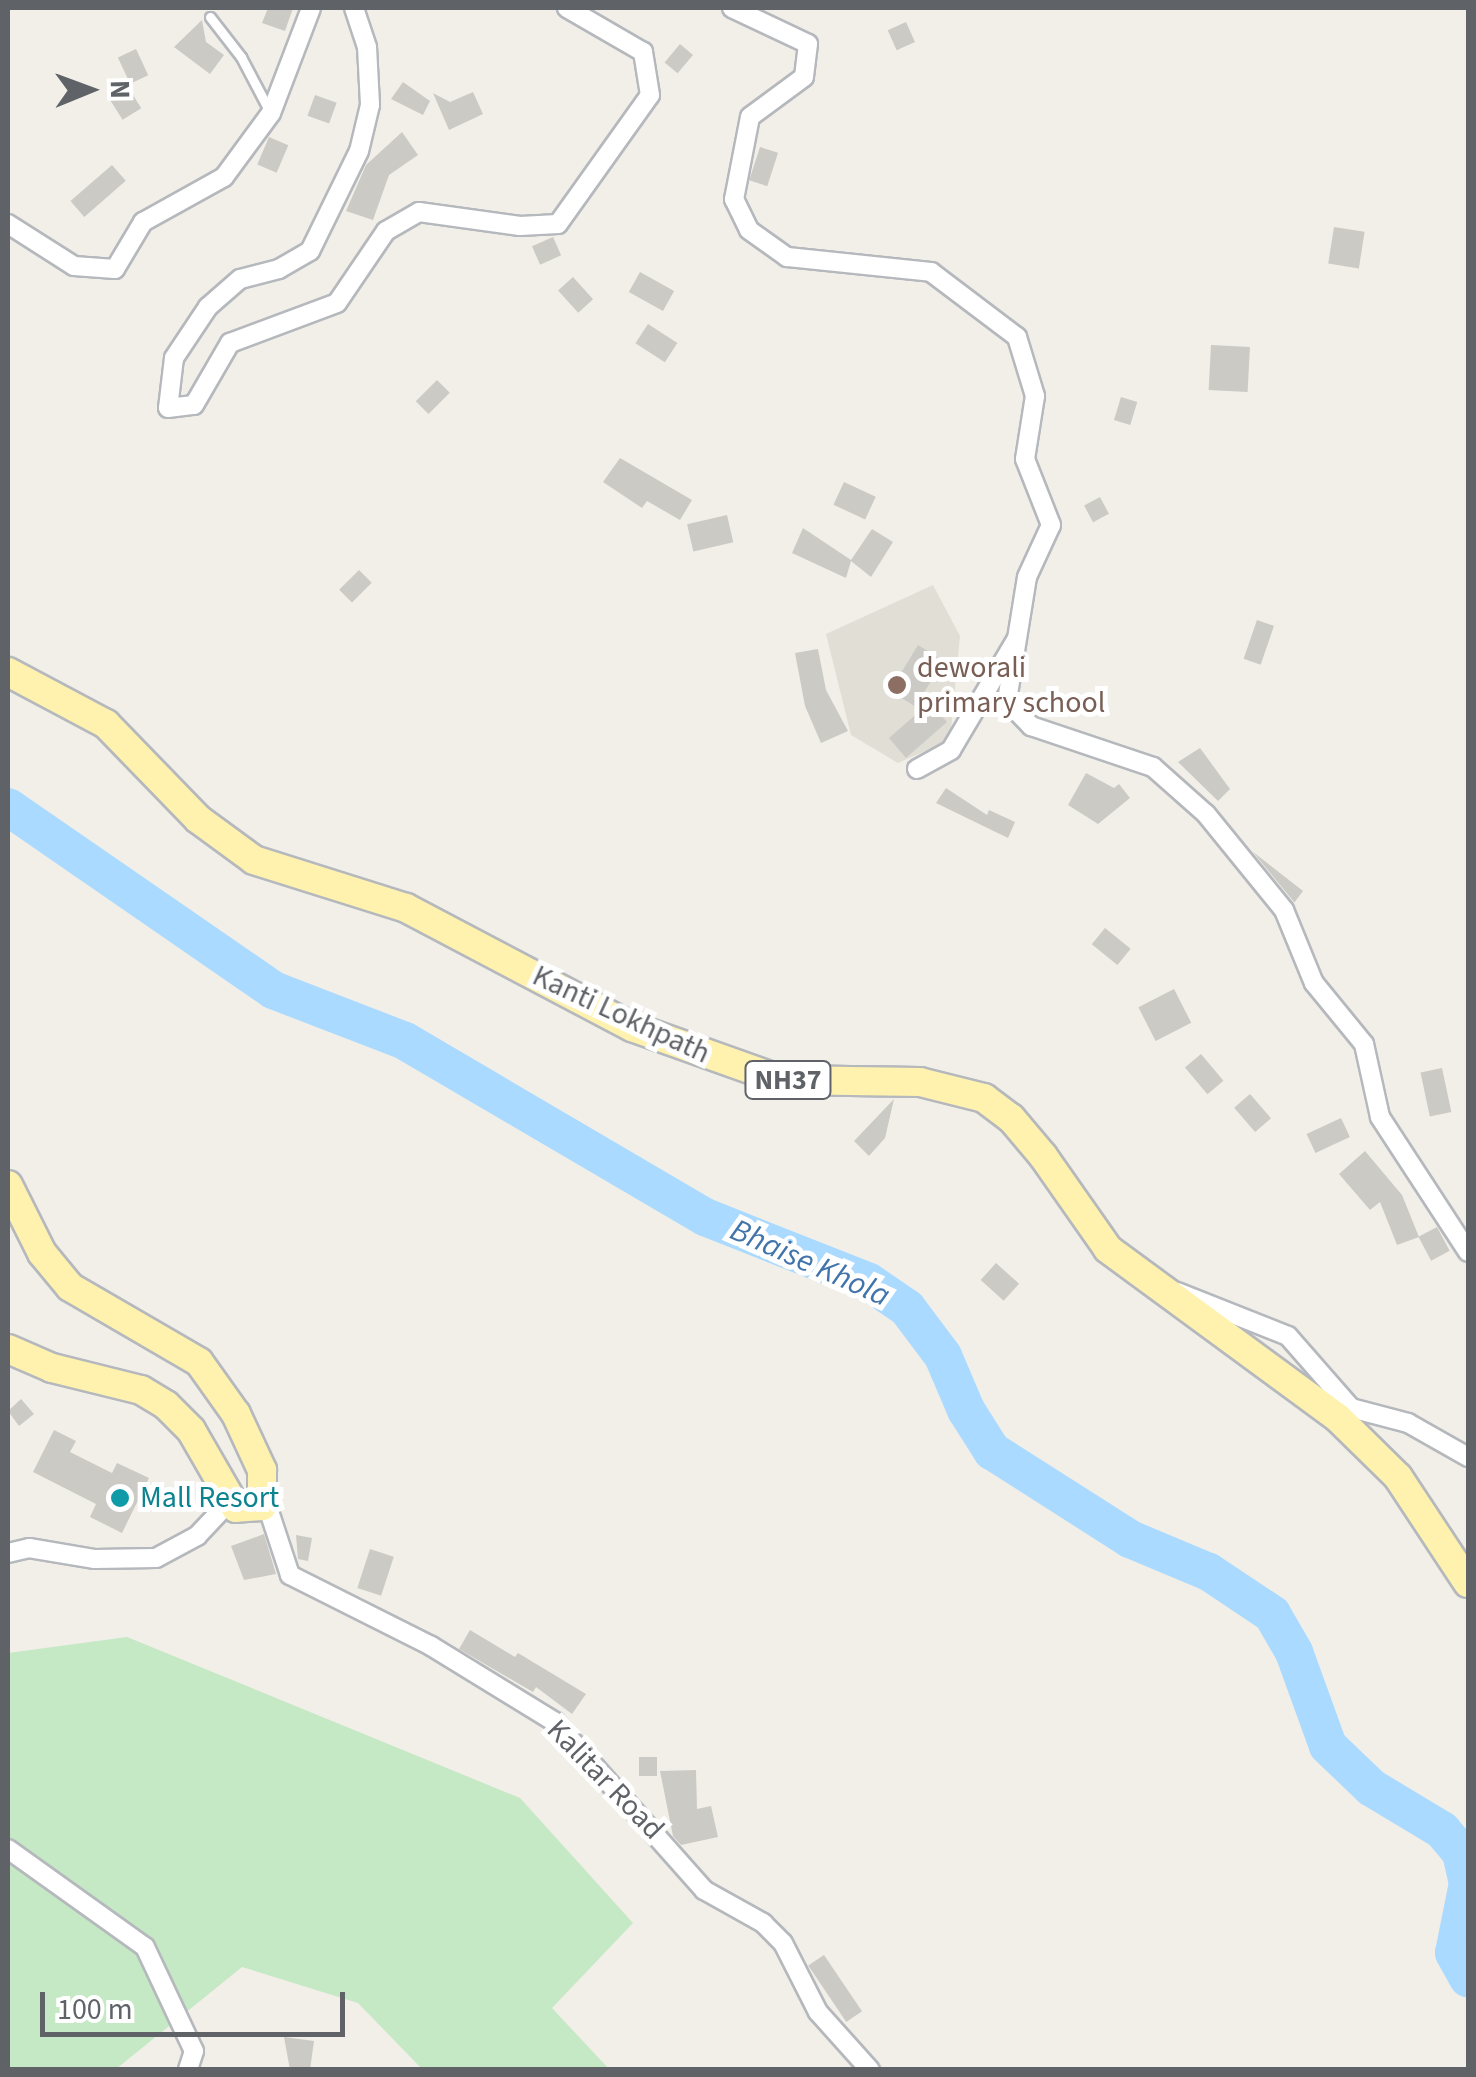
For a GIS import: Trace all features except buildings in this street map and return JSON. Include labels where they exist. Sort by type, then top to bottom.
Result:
[{"type":"main road","name":"Kanti Lokhpath","points":[[8,672],[106,724],[198,820],[254,860],[406,908],[632,1027],[781,1080],[920,1082],[984,1098],[1011,1118],[1044,1156],[1079,1216],[1108,1249],[1338,1418],[1398,1477],[1468,1583]]},
{"type":"main road","points":[[8,1185],[42,1253],[70,1288],[198,1362],[242,1428],[262,1470],[264,1499],[249,1512],[230,1501],[191,1430],[166,1405],[142,1390],[52,1368],[8,1349]]},
{"type":"street","points":[[8,224],[74,266],[115,269],[143,222],[224,176],[270,113],[312,8]]},
{"type":"street","points":[[354,8],[367,47],[370,104],[358,151],[310,251],[279,269],[240,278],[208,306],[174,358],[168,408],[194,404],[230,343],[337,302],[386,231],[419,212],[520,226],[558,224],[650,95],[642,52],[566,8]]},
{"type":"street","points":[[732,8],[808,44],[804,77],[750,117],[734,199],[749,230],[787,257],[931,272],[1017,337],[1035,396],[1025,459],[1052,526],[1027,577],[1022,631],[1007,701],[1030,726],[1154,767],[1206,814],[1284,910],[1314,983],[1364,1044],[1380,1117],[1468,1252]]},
{"type":"street","points":[[917,770],[951,750],[979,693],[1022,631]]},
{"type":"street","points":[[1161,1286],[1288,1336],[1351,1408],[1408,1423],[1468,1457]]},
{"type":"street","name":"Kalitar Road","points":[[264,1499],[290,1574],[432,1646],[555,1722],[704,1890],[763,1923],[782,1944],[818,2012],[870,2070]]},
{"type":"street","points":[[8,1553],[29,1548],[95,1559],[156,1558],[197,1536],[230,1501]]},
{"type":"street","points":[[8,1849],[146,1947],[194,2064]]},
{"type":"lane","points":[[210,17],[242,57],[270,113]]},
{"type":"shaded area","name":"deworali primary school","points":[[933,585],[960,636],[950,740],[898,763],[851,735],[826,634]]},
{"type":"green space","points":[[127,1637],[520,1798],[633,1923],[552,2008],[609,2069],[422,2069],[358,2003],[242,1967],[116,2069],[8,2069],[8,1653]]},
{"type":"waterway","name":"Bhaise Khola","points":[[8,807],[273,990],[405,1041],[705,1217],[869,1282],[907,1308],[943,1356],[966,1410],[992,1451],[1130,1539],[1209,1572],[1272,1614],[1294,1652],[1328,1746],[1372,1788],[1442,1830],[1461,1853],[1468,1883],[1454,1953],[1468,1978]]},
{"type":"place","name":"deworali primary school","points":[[897,685]]},
{"type":"place","name":"Mall Resort","points":[[120,1498]]}]
